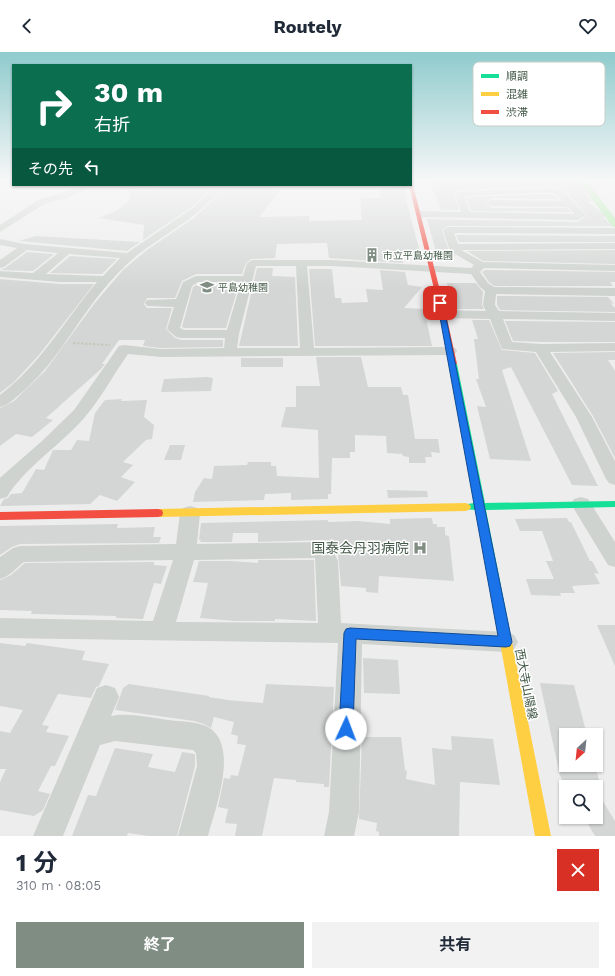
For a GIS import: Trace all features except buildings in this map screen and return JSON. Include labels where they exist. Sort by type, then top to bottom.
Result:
[{"type":"main road","name":"西大寺山陽線","points":[[419,216],[430,268],[443,314],[543,836]]},
{"type":"main road","points":[[0,516],[615,504]]},
{"type":"street","points":[[0,229],[21,216]]},
{"type":"street","points":[[0,402],[35,372],[82,307],[128,256],[189,216]]},
{"type":"street","points":[[457,216],[578,217],[580,216]]},
{"type":"street","points":[[615,231],[448,230],[456,252],[477,268],[484,284],[491,290],[615,292]]},
{"type":"street","points":[[0,242],[25,247],[67,252],[128,256]]},
{"type":"street","points":[[454,247],[615,246]]},
{"type":"street","points":[[0,265],[25,247]]},
{"type":"street","points":[[36,277],[67,252]]},
{"type":"street","points":[[230,352],[232,334],[252,263],[332,263],[430,268],[615,268]]},
{"type":"street","points":[[301,264],[307,351]]},
{"type":"street","points":[[0,274],[36,277],[106,279]]},
{"type":"street","points":[[232,334],[181,334],[173,329],[187,284],[196,279],[247,279]]},
{"type":"street","points":[[491,290],[489,305],[495,315],[507,346],[614,349]]},
{"type":"street","points":[[151,303],[181,303]]},
{"type":"street","points":[[443,314],[615,317]]},
{"type":"street","points":[[541,348],[584,417],[615,479]]},
{"type":"street","points":[[0,493],[8,480],[48,445],[80,413],[124,350],[161,353],[450,351]]},
{"type":"street","points":[[582,504],[615,559]]},
{"type":"street","points":[[162,632],[186,551],[190,512]]},
{"type":"street","points":[[0,571],[4,565],[20,554],[323,550],[327,561],[340,633],[344,812],[340,836]]},
{"type":"street","points":[[0,628],[162,632],[340,633],[506,642]]},
{"type":"street","points":[[48,836],[106,697]]},
{"type":"street","points":[[90,734],[115,728],[200,737],[210,748],[210,766],[193,836]]},
{"type":"path","points":[[57,343],[115,345],[124,350]]},
{"type":"waterway","points":[[609,216],[615,224]]},
{"type":"traffic: fast","points":[[453,364],[505,637]]},
{"type":"traffic: fast","points":[[466,507],[615,504]]},
{"type":"traffic: slow","points":[[158,513],[466,507]]},
{"type":"traffic: slow","points":[[505,637],[543,836]]},
{"type":"traffic: jam","points":[[419,216],[443,314],[453,364]]},
{"type":"traffic: jam","points":[[0,516],[158,513]]},
{"type":"place","name":"市立平島幼稚園","points":[[372,255]]},
{"type":"place","name":"平島幼稚園","points":[[207,287]]},
{"type":"place","name":"国泰会丹羽病院","points":[[420,548]]},
{"type":"route","points":[[346,729],[350,633],[506,642],[440,303]]}]
